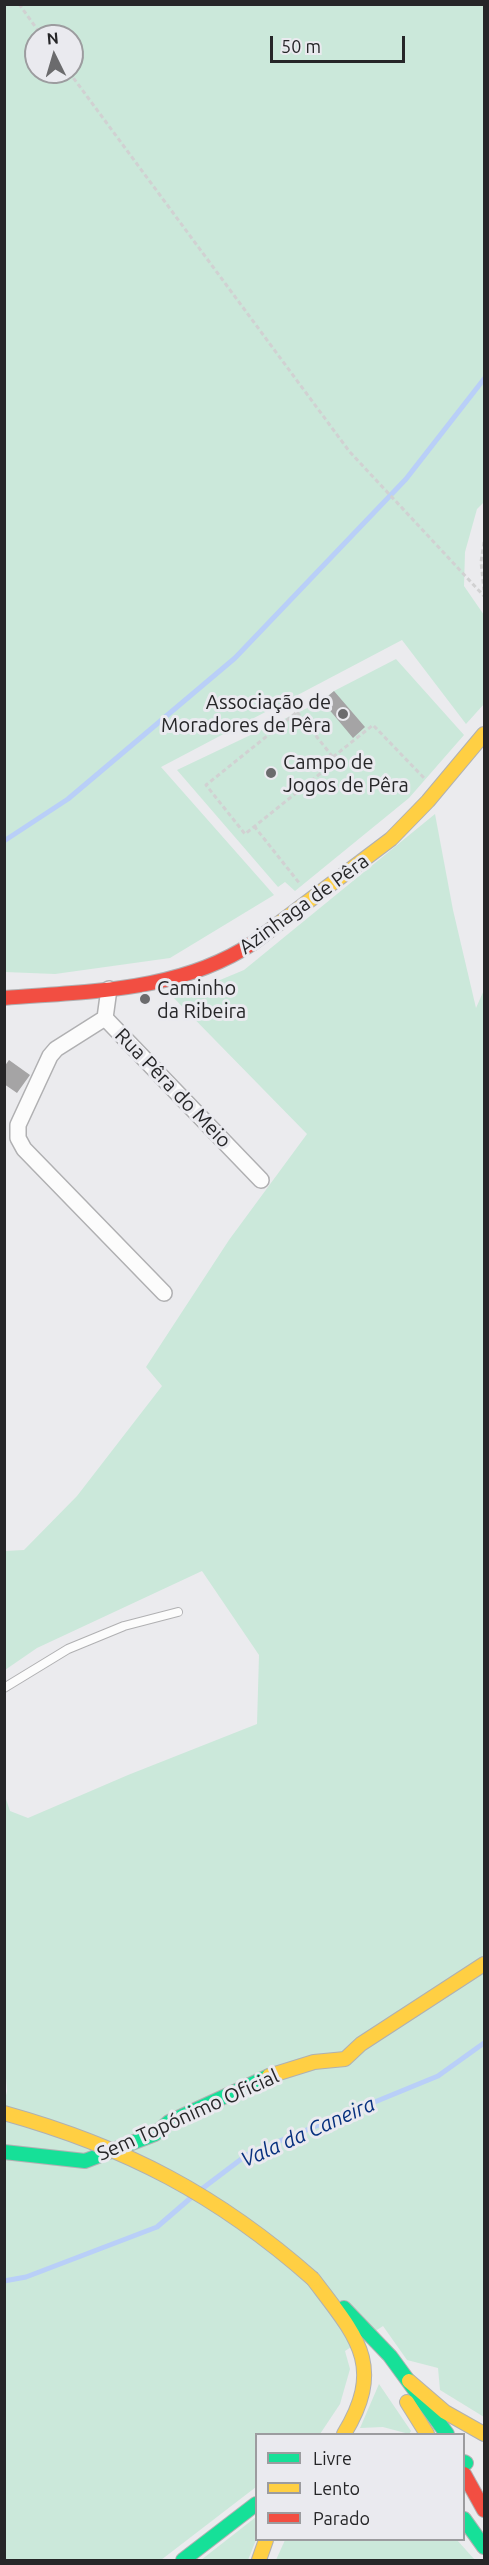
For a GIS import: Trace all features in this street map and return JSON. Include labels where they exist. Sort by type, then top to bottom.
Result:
[{"type":"main road","name":"Azinhaga de Pêra","points":[[4,998],[109,989],[180,977],[214,966],[246,950],[390,840],[433,796],[484,734]]},
{"type":"main road","name":"Sem Topónimo Oficial","points":[[4,2152],[85,2161],[145,2138],[155,2134],[169,2122],[258,2079],[314,2061],[345,2059],[361,2044],[484,1964]]},
{"type":"main road","points":[[4,2113],[47,2124],[97,2141],[172,2176],[244,2222],[313,2279],[378,2342],[446,2433]]},
{"type":"main road","points":[[313,2279],[357,2340],[365,2362],[365,2383],[360,2405],[345,2433]]},
{"type":"main road","points":[[313,2279],[367,2344],[427,2433]]},
{"type":"main road","points":[[408,2381],[445,2412],[484,2434]]},
{"type":"main road","points":[[466,2465],[484,2493]]},
{"type":"main road","points":[[466,2465],[484,2510]]},
{"type":"main road","points":[[465,2494],[484,2526]]},
{"type":"main road","points":[[183,2560],[255,2505]]},
{"type":"main road","points":[[465,2520],[484,2547]]},
{"type":"main road","points":[[259,2560],[266,2541]]},
{"type":"street","name":"Rua Pêra do Meio","points":[[109,989],[105,1018],[261,1180]]},
{"type":"street","points":[[105,1018],[56,1049],[50,1056],[18,1125],[18,1138],[24,1149],[165,1293]]},
{"type":"lane","points":[[4,1688],[68,1649],[124,1626],[178,1612]]},
{"type":"path","points":[[19,4],[33,24]]},
{"type":"path","points":[[78,84],[349,451],[484,596]]},
{"type":"path","points":[[484,542],[481,562],[484,590]]},
{"type":"path","points":[[297,712],[333,757],[336,761],[245,834],[206,785],[297,712]]},
{"type":"path","points":[[333,757],[373,725],[425,779]]},
{"type":"path","points":[[254,826],[313,900]]},
{"type":"green space","points":[[5,4],[484,5],[484,502],[477,509],[465,552],[464,586],[484,615],[484,704],[466,724],[402,640],[161,767],[274,895],[170,958],[55,974],[5,972]]},
{"type":"green space","points":[[396,659],[464,735],[409,798],[295,891],[285,882],[278,887],[177,770],[322,701],[334,691]]},
{"type":"green space","points":[[435,814],[453,910],[476,1008],[484,990],[484,2417],[440,2390],[438,2368],[407,2360],[383,2326],[345,2351],[350,2369],[340,2404],[321,2433],[255,2433],[255,2488],[161,2560],[4,2560],[4,2104],[7,2091],[4,2051],[5,1796],[10,1811],[28,1818],[128,1775],[257,1724],[259,1655],[202,1571],[37,1648],[5,1670],[5,1551],[24,1550],[77,1496],[162,1386],[146,1367],[229,1240],[307,1134],[168,992],[196,990],[244,970]]},
{"type":"green space","points":[[379,2384],[411,2431],[405,2433],[383,2427],[360,2428]]},
{"type":"green space","points":[[255,2518],[256,2541],[248,2560],[201,2560]]},
{"type":"green space","points":[[285,2541],[458,2541],[475,2560],[276,2560]]},
{"type":"building","name":"Associação de Moradores de Pêra","points":[[334,691],[365,727],[353,738],[322,701]]},
{"type":"building","points":[[9,1060],[30,1075],[17,1093],[4,1084],[4,1067]]},
{"type":"waterway","points":[[4,841],[68,799],[235,658],[406,479],[484,379]]},
{"type":"waterway","name":"Vala da Caneira","points":[[203,2188],[248,2154],[438,2076],[484,2043]]},
{"type":"waterway","name":"Vala da Caneira","points":[[4,2281],[26,2277],[157,2227],[193,2196]]},
{"type":"traffic: fast","points":[[4,2152],[85,2161],[155,2134],[169,2122],[269,2076]]},
{"type":"traffic: fast","points":[[344,2308],[390,2356],[446,2433]]},
{"type":"traffic: fast","points":[[183,2560],[255,2505]]},
{"type":"traffic: fast","points":[[465,2520],[484,2547]]},
{"type":"traffic: slow","points":[[253,943],[391,839],[428,801],[484,734]]},
{"type":"traffic: slow","points":[[269,2076],[314,2062],[345,2059],[361,2044],[484,1964]]},
{"type":"traffic: slow","points":[[4,2113],[90,2141],[169,2177],[242,2222],[313,2279]]},
{"type":"traffic: slow","points":[[313,2279],[353,2335],[364,2370],[363,2389],[344,2433]]},
{"type":"traffic: slow","points":[[409,2381],[445,2412],[484,2434]]},
{"type":"traffic: slow","points":[[407,2402],[426,2433]]},
{"type":"traffic: slow","points":[[259,2560],[266,2541]]},
{"type":"traffic: jam","points":[[4,998],[101,990],[164,980],[225,959],[253,943]]},
{"type":"traffic: jam","points":[[465,2476],[484,2510]]},
{"type":"place","name":"Associação de Moradores de Pêra","points":[[343,714]]},
{"type":"place","name":"Campo de Jogos de Pêra","points":[[271,773]]},
{"type":"place","name":"Caminho da Ribeira","points":[[145,999]]}]
